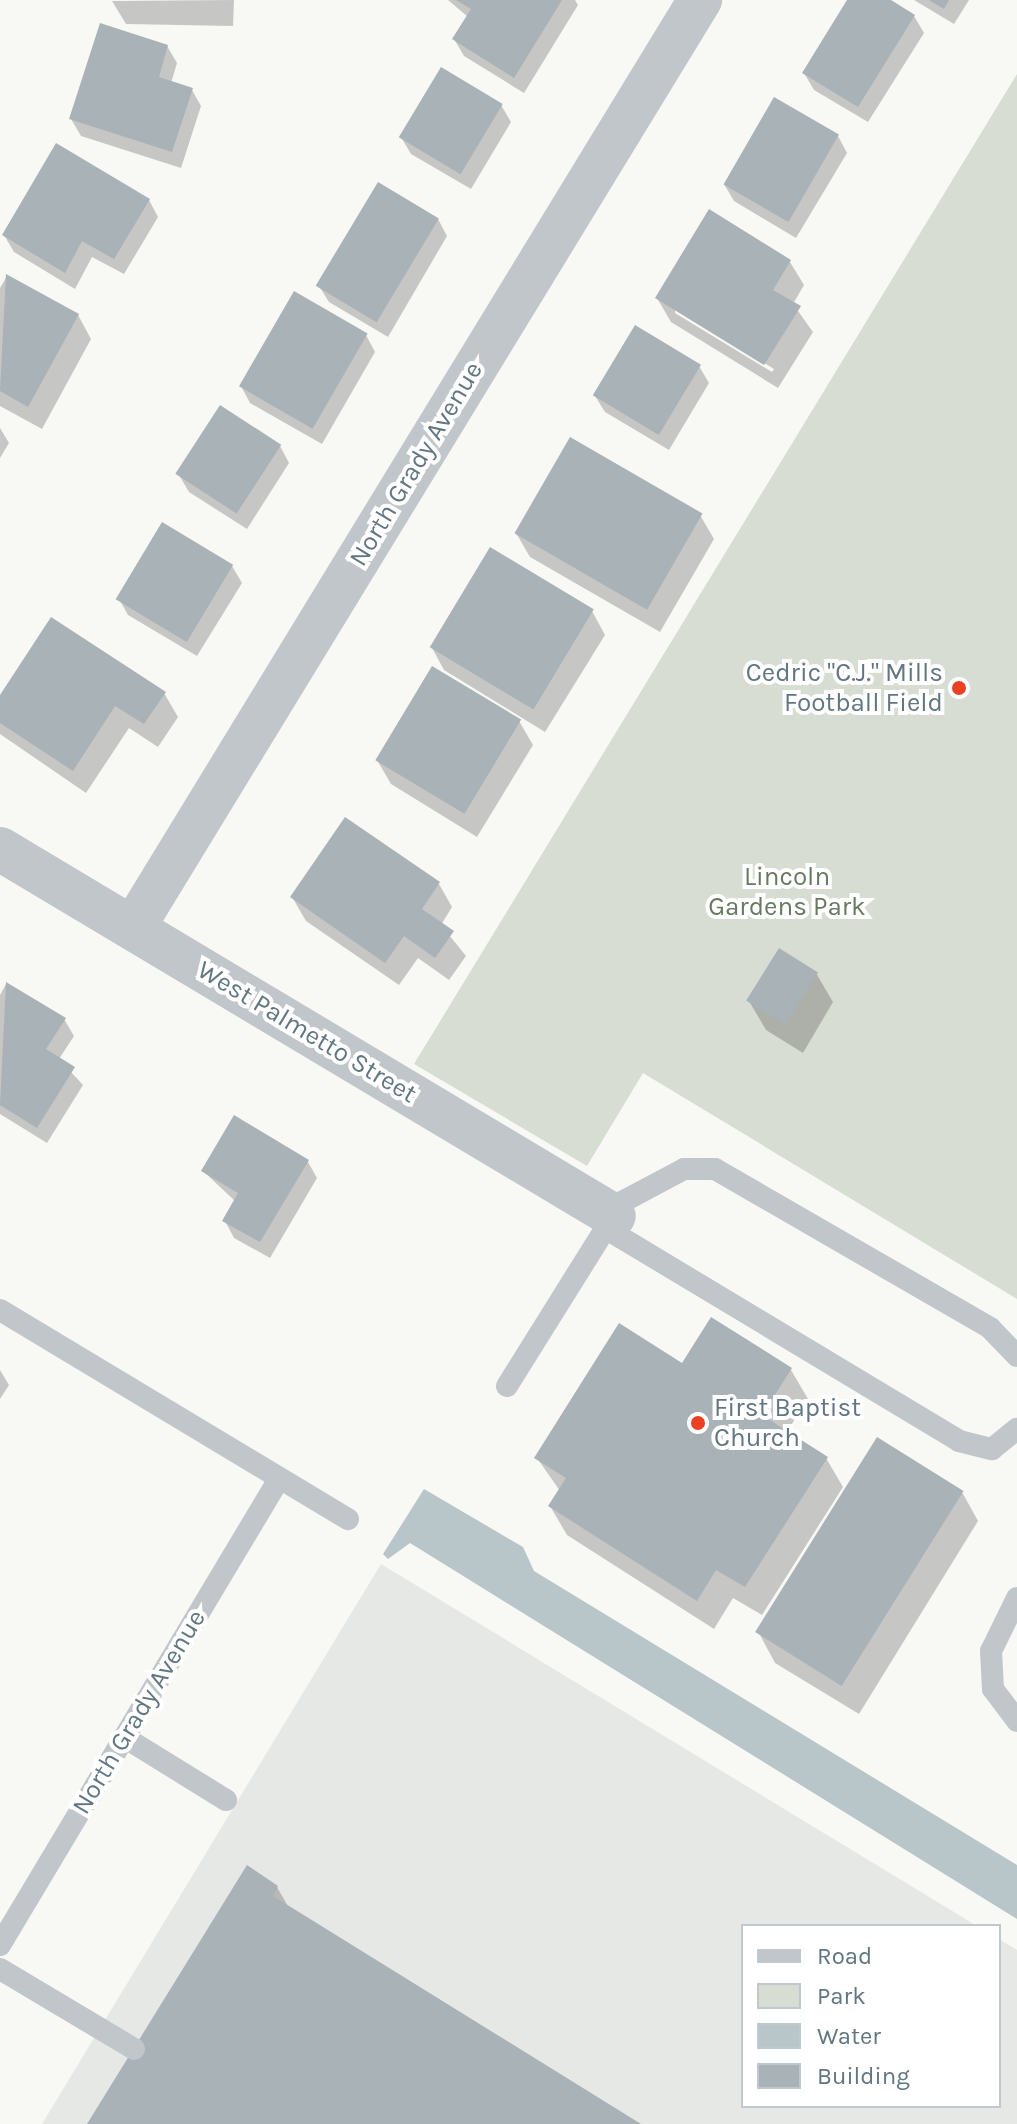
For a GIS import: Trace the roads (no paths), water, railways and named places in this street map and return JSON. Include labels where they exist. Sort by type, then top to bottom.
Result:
[{"type":"street","name":"North Grady Avenue","points":[[133,928],[700,0]]},
{"type":"street","name":"West Palmetto Street","points":[[0,849],[610,1222]]},
{"type":"lane","points":[[507,1386],[610,1222],[655,1179],[715,1169],[990,1328],[1017,1356]]},
{"type":"lane","points":[[610,1222],[959,1441],[992,1449],[1017,1429]]},
{"type":"lane","points":[[0,1310],[348,1519]]},
{"type":"lane","name":"North Grady Avenue","points":[[0,1945],[279,1479]]},
{"type":"lane","points":[[1017,1598],[991,1651],[993,1689],[1017,1721]]},
{"type":"lane","points":[[124,1737],[226,1800]]},
{"type":"lane","points":[[0,1969],[134,2049]]},
{"type":"water","points":[[424,1489],[523,1547],[534,1571],[1017,1865],[1017,1919],[410,1543],[388,1559],[383,1554]]},
{"type":"place","name":"Cedric \"C.J.\" Mills Football Field","points":[[959,688]]},
{"type":"place","name":"First Baptist Church","points":[[698,1423]]},
{"type":"park label","name":"Lincoln Gardens Park","points":[[787,892]]}]
